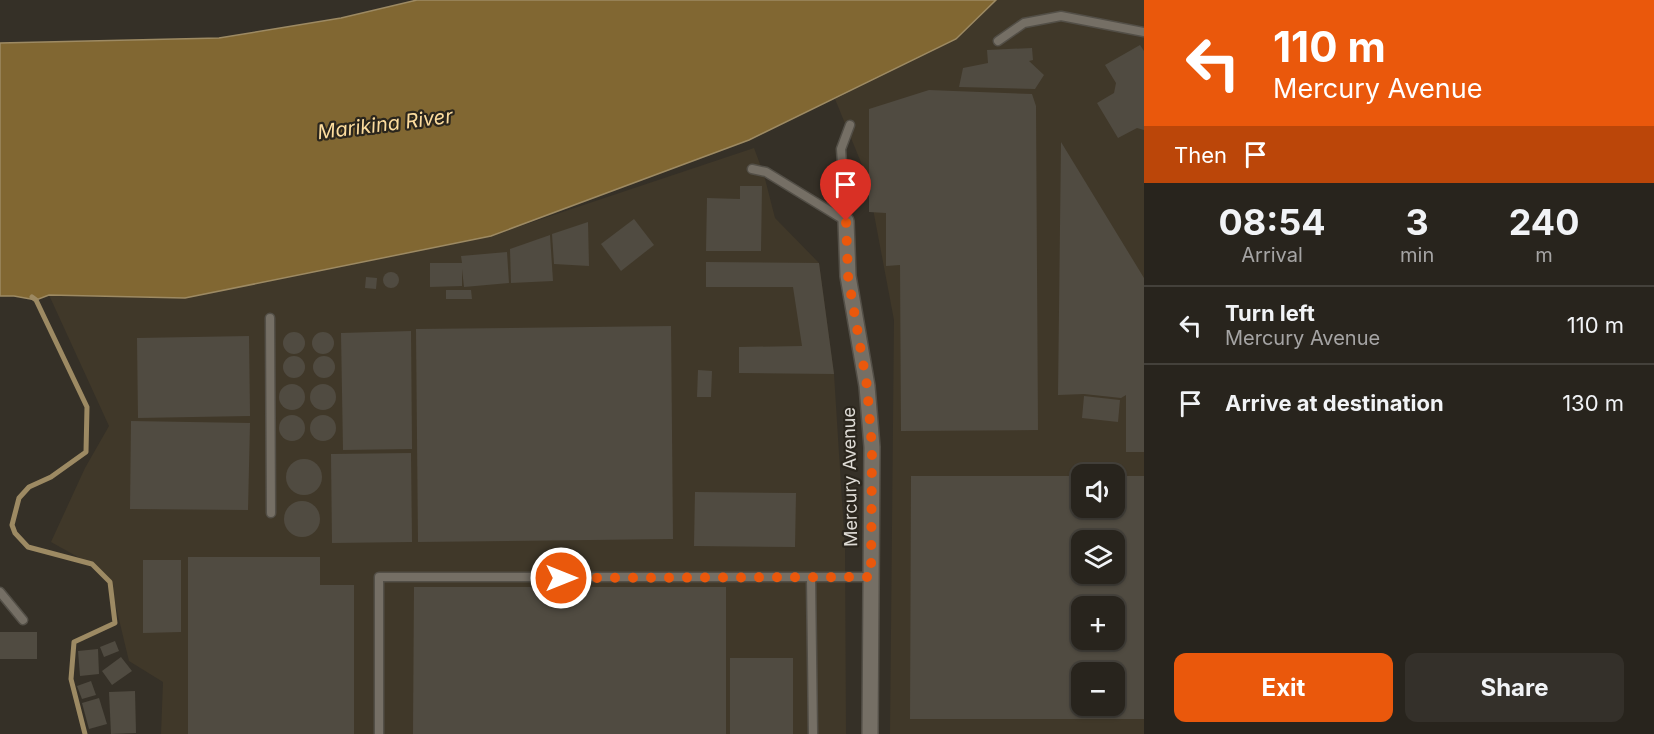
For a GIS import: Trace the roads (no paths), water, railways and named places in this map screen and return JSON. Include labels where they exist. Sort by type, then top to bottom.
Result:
[{"type":"street","name":"Mercury Avenue","points":[[846,221],[848,276],[867,386],[872,447],[870,734]]},
{"type":"lane","points":[[998,41],[1024,23],[1061,16],[1144,32]]},
{"type":"lane","points":[[846,221],[841,149],[850,126]]},
{"type":"lane","points":[[752,169],[766,172],[846,221]]},
{"type":"lane","points":[[270,318],[271,513]]},
{"type":"lane","points":[[379,734],[379,577],[871,577]]},
{"type":"lane","points":[[811,578],[813,734]]},
{"type":"lane","points":[[0,592],[22,620]]},
{"type":"water","name":"Marikina River","points":[[417,0],[996,0],[956,39],[749,140],[491,236],[185,298],[49,295],[36,300],[0,296],[0,43],[219,38],[341,18]]},
{"type":"waterway","points":[[32,297],[36,300],[87,407],[86,452],[51,477],[29,487],[19,498],[12,525],[15,533],[28,547],[92,564],[110,582],[115,623],[74,642],[71,679],[85,734]]}]
